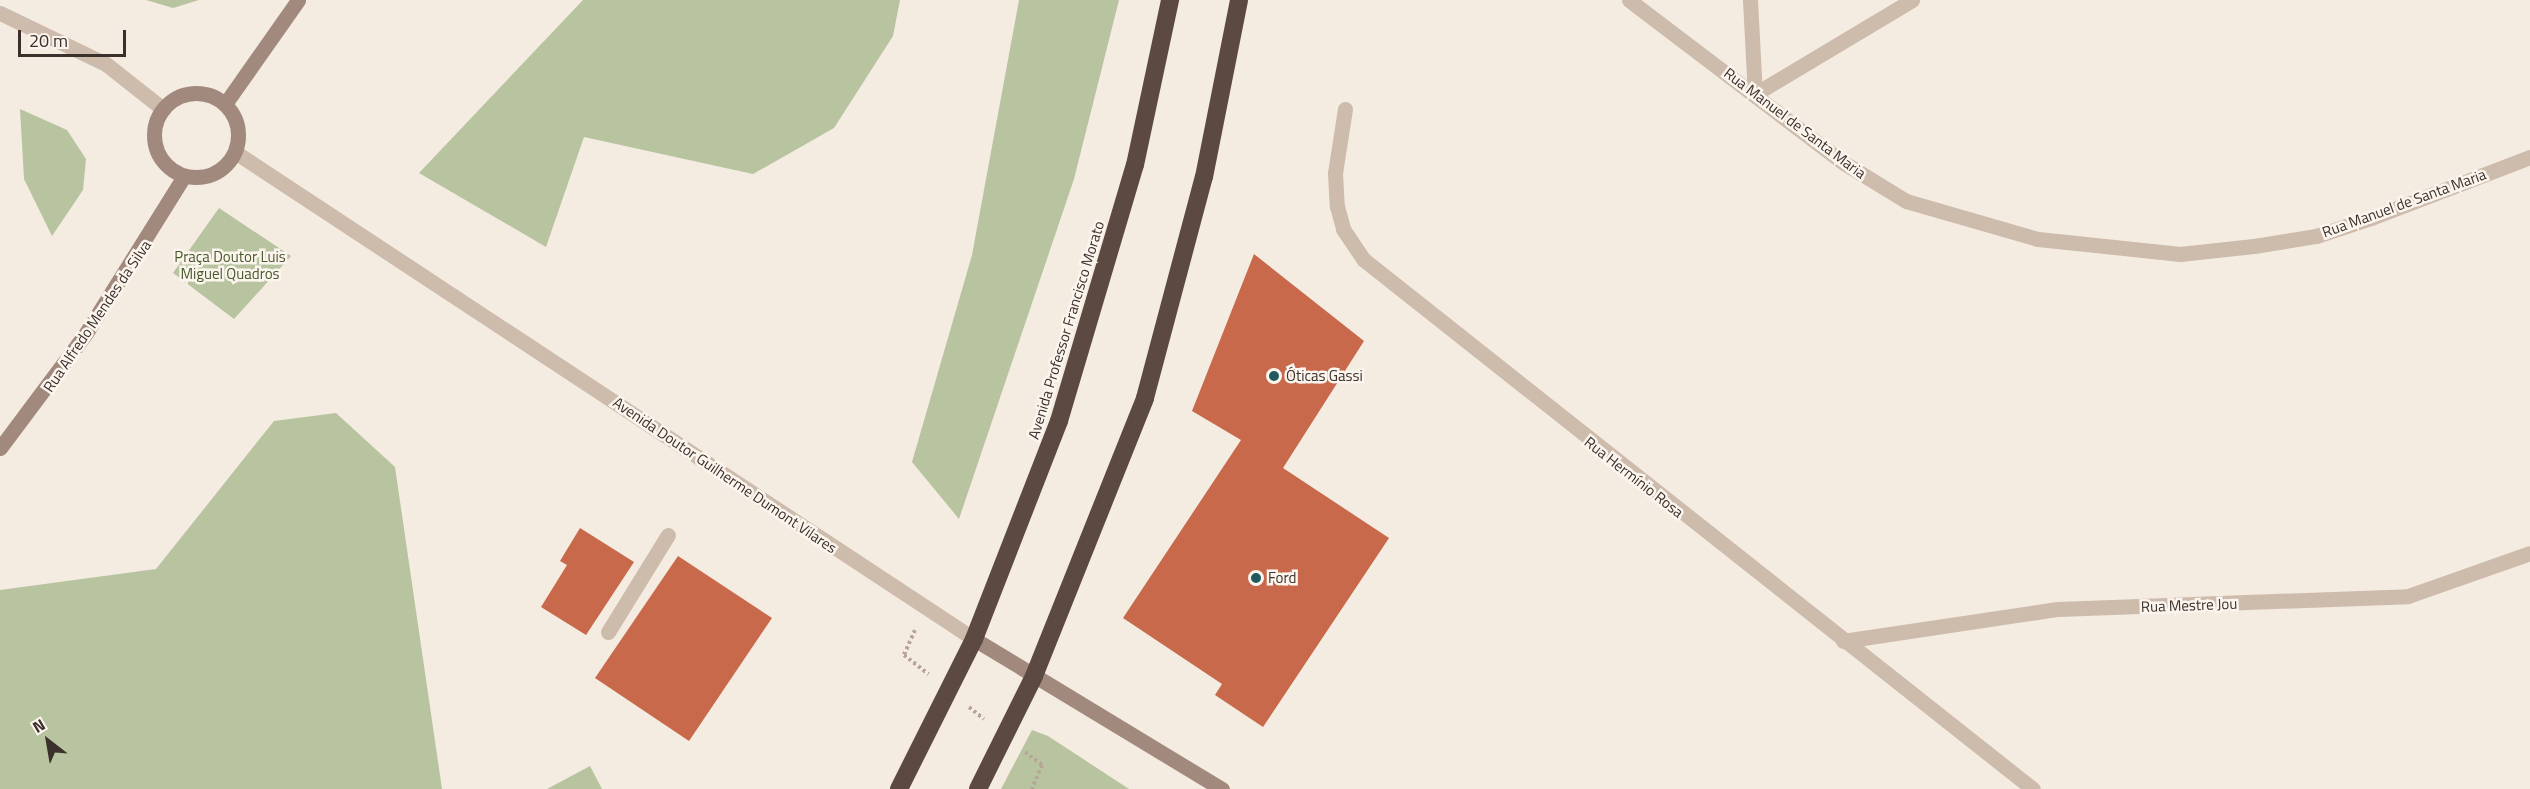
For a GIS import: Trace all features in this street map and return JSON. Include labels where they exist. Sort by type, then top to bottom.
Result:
[{"type":"highway","name":"Avenida Professor Francisco Morato","points":[[899,789],[974,639],[1059,421],[1135,165],[1170,0]]},
{"type":"highway","points":[[978,789],[1034,676],[1145,398],[1204,177],[1239,0]]},
{"type":"street","points":[[225,104],[298,0]]},
{"type":"street","name":"Rua Manuel de Santa Maria","points":[[1629,0],[1844,163],[1906,201],[1974,224],[2096,248],[2180,254],[2316,236],[2530,157]]},
{"type":"street","points":[[1750,0],[1755,94],[1912,0]]},
{"type":"street","points":[[0,13],[106,64],[163,109]]},
{"type":"street","points":[[193,94],[225,104],[239,131],[235,152],[214,173],[184,176],[172,170],[156,148],[156,121],[163,109],[193,94]]},
{"type":"street","name":"Rua Hermínio Rosa","points":[[1346,109],[1335,173],[1337,206],[1343,229],[1363,259],[2032,789]]},
{"type":"street","name":"Avenida Doutor Guilherme Dumont Vilares","points":[[235,152],[974,639],[1222,789]]},
{"type":"street","name":"Rua Alfredo Mendes da Silva","points":[[0,448],[93,324],[184,176]]},
{"type":"street","points":[[608,632],[668,535]]},
{"type":"street","name":"Rua Mestre Jou","points":[[1843,641],[2058,609],[2408,596],[2530,554]]},
{"type":"path","points":[[926,607],[904,655],[1042,765],[1032,789]]},
{"type":"green space","points":[[146,0],[199,0],[173,8]]},
{"type":"green space","points":[[583,0],[900,0],[893,36],[834,128],[753,174],[584,137],[546,247],[419,173]]},
{"type":"green space","points":[[1019,0],[1119,0],[1074,179],[959,519],[912,462],[972,255]]},
{"type":"green space","points":[[20,109],[67,130],[86,159],[83,190],[52,236],[24,179]]},
{"type":"green space","name":"Praça Doutor Luis Miguel Quadros","points":[[219,208],[291,256],[234,319],[173,273]]},
{"type":"green space","points":[[336,413],[395,467],[442,789],[0,789],[0,590],[156,569],[274,421]]},
{"type":"green space","points":[[1032,730],[1048,736],[1129,789],[1001,789]]},
{"type":"green space","points":[[590,766],[602,789],[547,789]]},
{"type":"building","name":"Ford","points":[[1254,254],[1364,341],[1283,468],[1389,538],[1263,727],[1215,695],[1222,684],[1123,618],[1241,440],[1192,411]]},
{"type":"building","points":[[580,528],[634,562],[586,635],[541,607],[567,565],[560,561]]},
{"type":"building","points":[[678,556],[772,618],[689,741],[595,678]]},
{"type":"place","name":"Óticas Gassi","points":[[1274,376]]},
{"type":"place","name":"Ford","points":[[1256,578]]}]
